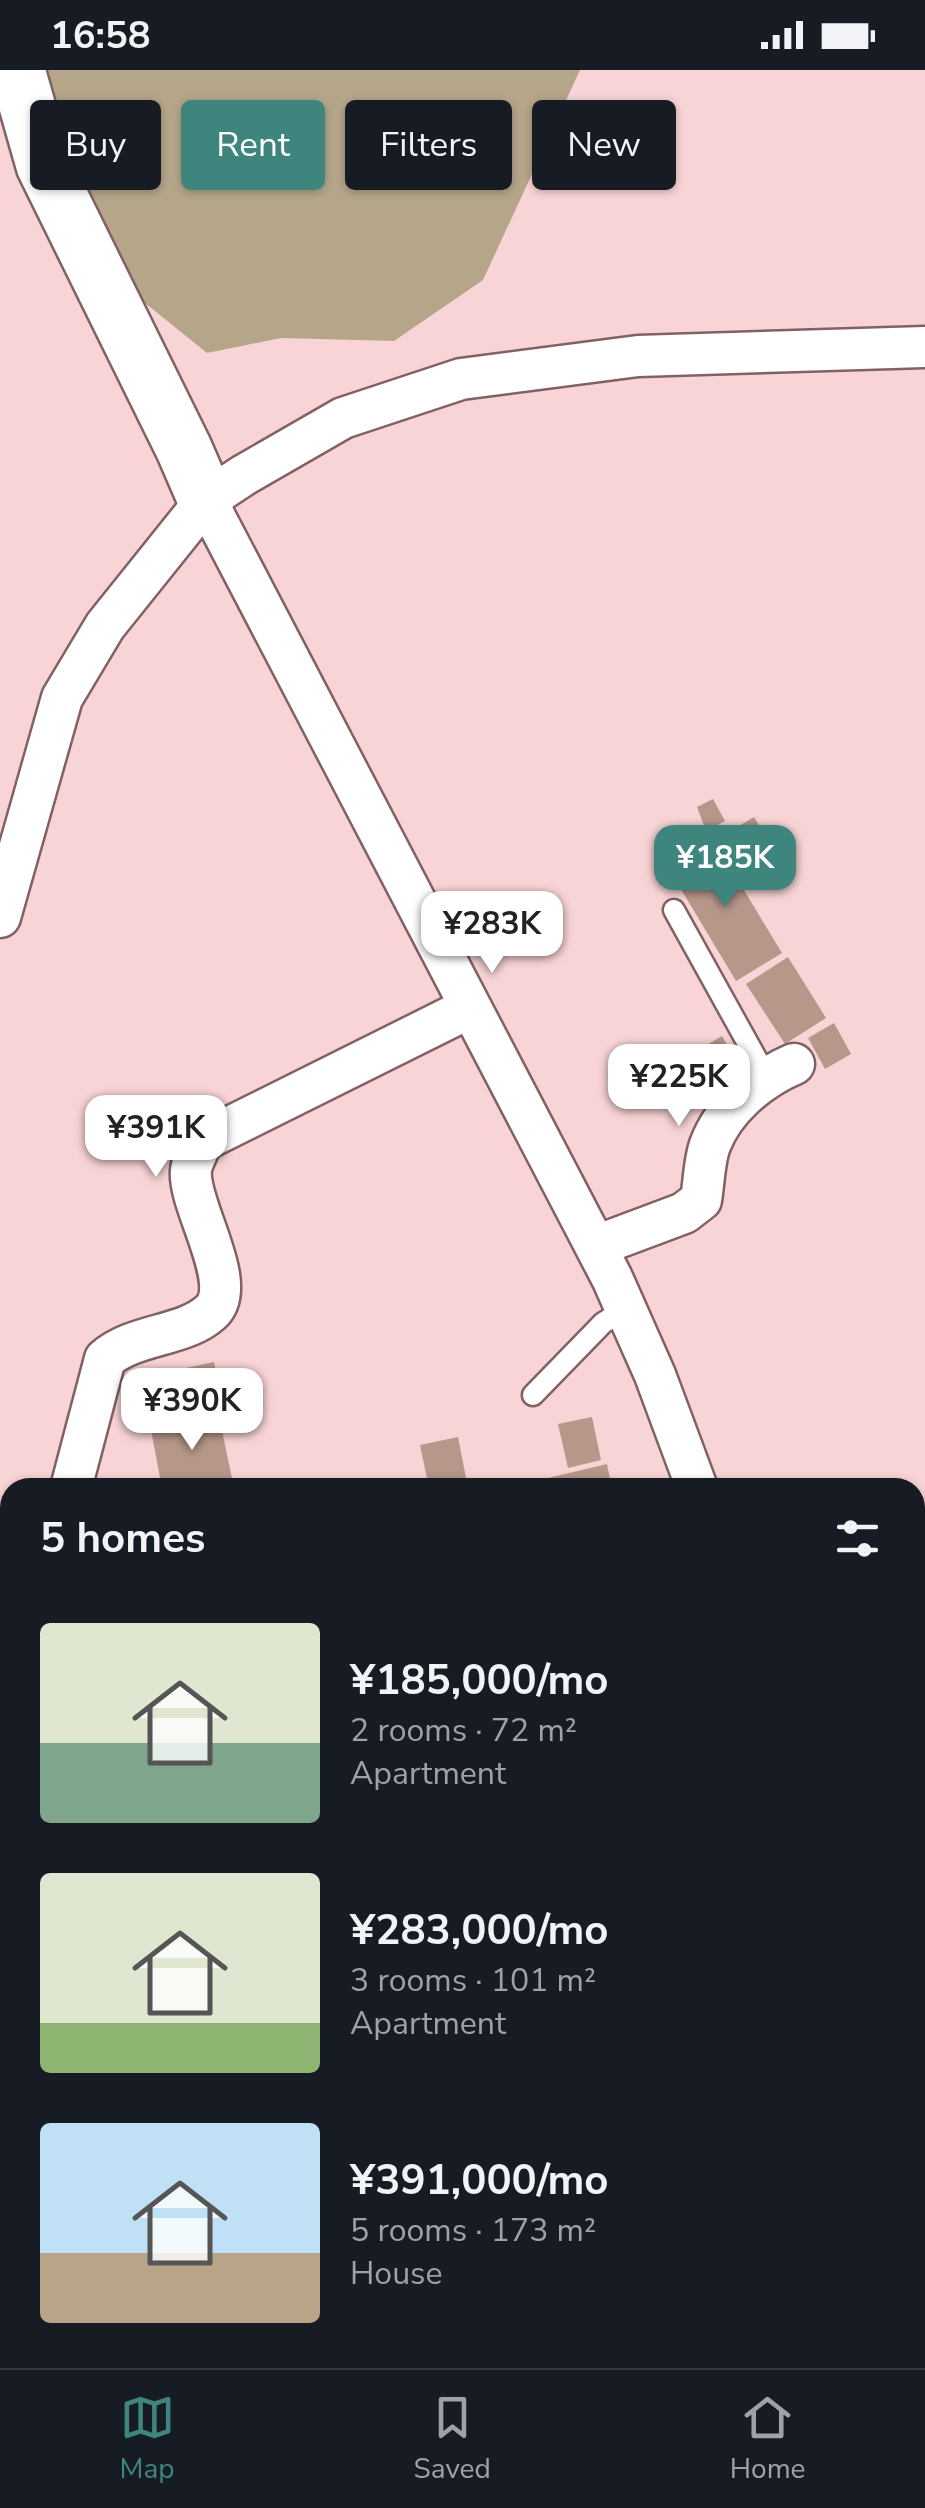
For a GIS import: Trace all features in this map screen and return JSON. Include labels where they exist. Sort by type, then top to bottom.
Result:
[{"type":"street","points":[[17,70],[44,165],[206,500],[596,1246],[655,1375],[692,1478]]},
{"type":"street","points":[[0,917],[62,698],[105,626],[206,500],[244,475],[344,418],[461,379],[638,356],[925,346]]},
{"type":"street","points":[[73,1478],[105,1359],[120,1346],[199,1319],[211,1312],[219,1300],[220,1281],[190,1172],[202,1141],[469,1008]]},
{"type":"street","points":[[596,1246],[684,1212],[701,1200],[710,1146],[728,1113],[780,1070]]},
{"type":"lane","points":[[674,910],[780,1070]]},
{"type":"lane","points":[[534,1394],[603,1322],[625,1309]]},
{"type":"shaded area","points":[[35,70],[580,70],[566,100],[532,100],[532,174],[483,280],[394,341],[281,338],[207,353],[145,303],[88,190],[161,190],[161,100],[48,100]]},
{"type":"building","points":[[713,799],[725,821],[706,831],[697,807]]},
{"type":"building","points":[[754,817],[770,843],[747,856],[732,830]]},
{"type":"building","points":[[710,834],[782,953],[736,981],[670,871],[695,856],[689,847]]},
{"type":"building","points":[[788,957],[826,1018],[785,1044],[746,984]]},
{"type":"building","points":[[834,1023],[851,1054],[825,1069],[808,1038]]},
{"type":"building","points":[[722,1036],[742,1072],[709,1091],[688,1056]]},
{"type":"building","points":[[214,1362],[223,1405],[185,1413],[177,1370]]},
{"type":"building","points":[[218,1411],[232,1478],[160,1478],[150,1425]]},
{"type":"building","points":[[592,1417],[601,1460],[568,1468],[558,1424]]},
{"type":"building","points":[[458,1437],[466,1478],[427,1478],[420,1445]]},
{"type":"building","points":[[607,1464],[610,1478],[548,1478]]}]
